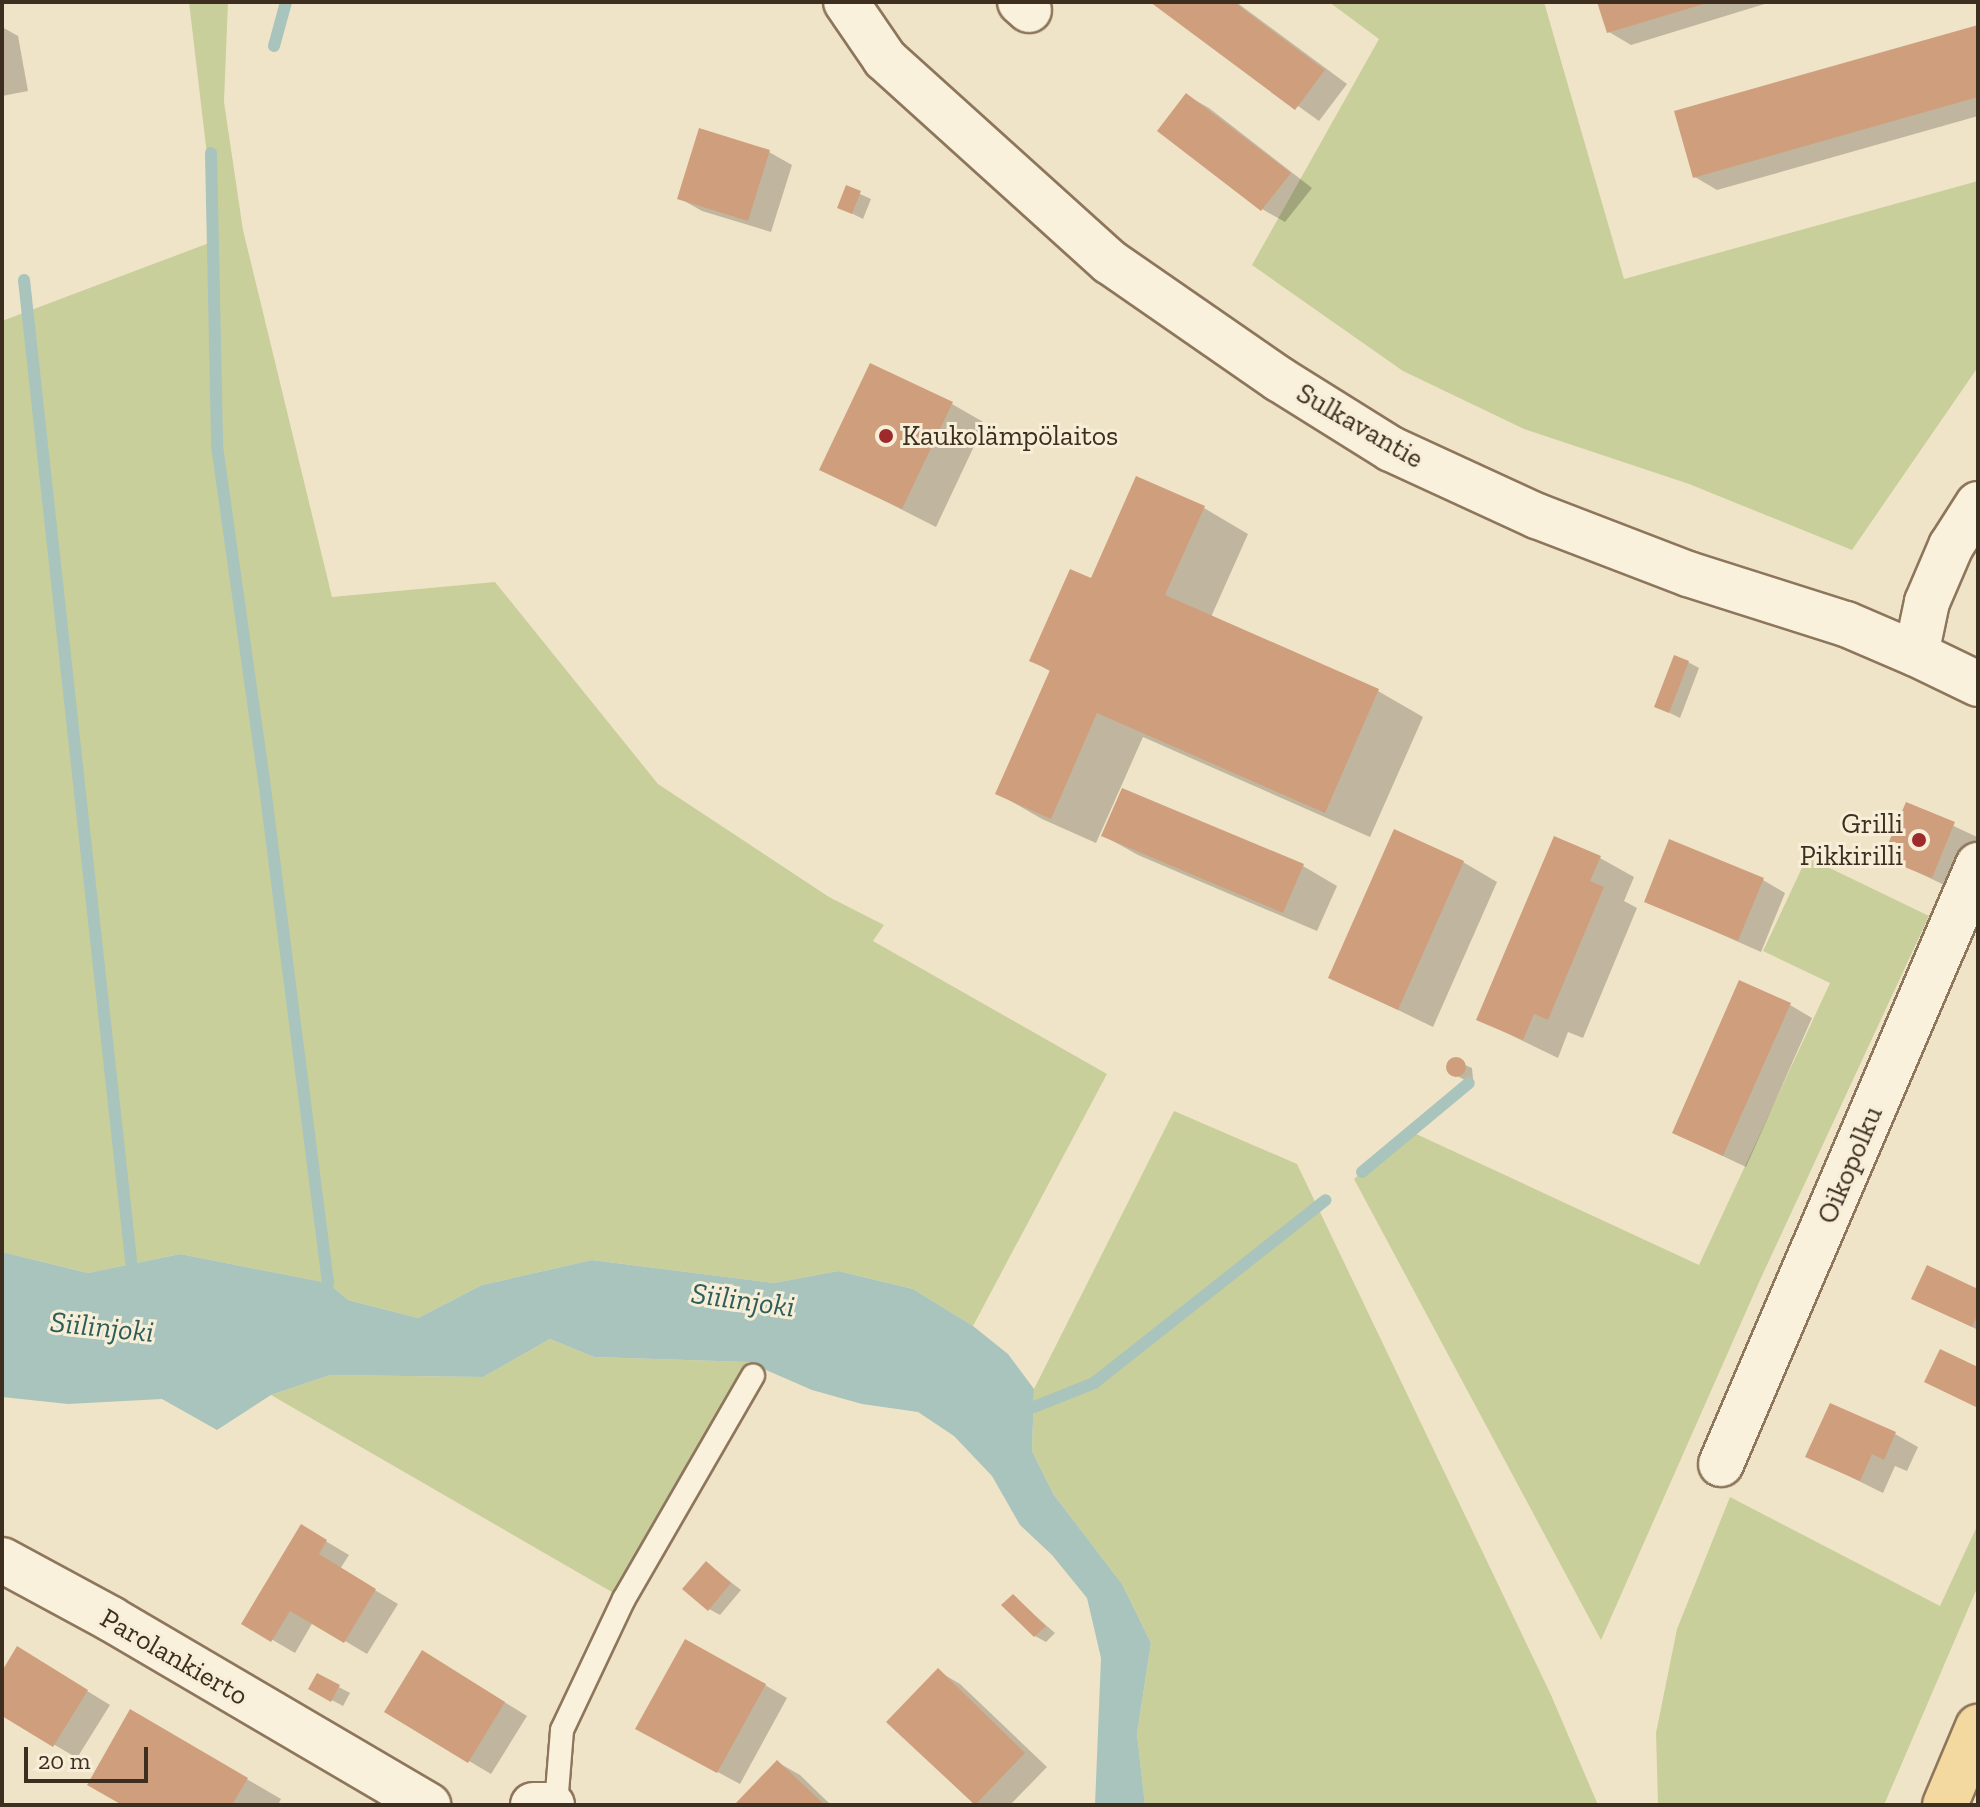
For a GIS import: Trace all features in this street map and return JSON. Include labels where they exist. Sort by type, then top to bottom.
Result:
[{"type":"main road","points":[[1945,1805],[1978,1727]]},
{"type":"street","name":"Sulkavantie","points":[[846,2],[885,59],[1110,262],[1266,371],[1391,449],[1551,521],[1688,574],[1846,624],[1978,684]]},
{"type":"street","points":[[1916,654],[1927,602],[1951,546],[1978,504]]},
{"type":"street","name":"Oikopolku","points":[[1721,1464],[1978,865]]},
{"type":"street","name":"Parolankierto","points":[[2,1560],[111,1619],[428,1805]]},
{"type":"street","points":[[533,1805],[554,1805]]},
{"type":"lane","points":[[554,1805],[562,1730],[624,1599],[753,1376]]},
{"type":"green space","points":[[189,2],[228,2],[224,102],[243,230],[332,597],[495,582],[658,784],[829,897],[884,925],[873,941],[1107,1074],[973,1326],[913,1289],[838,1271],[774,1283],[592,1260],[482,1285],[418,1318],[348,1300],[328,1283],[180,1254],[88,1273],[2,1252],[2,321],[217,240]]},
{"type":"green space","points":[[1329,2],[1544,2],[1624,279],[1978,181],[1978,367],[1852,550],[1689,484],[1524,429],[1403,371],[1252,265],[1379,39]]},
{"type":"green space","points":[[1807,857],[1929,916],[1760,1280],[1601,1640],[1354,1179],[1414,1133],[1699,1265],[1830,983],[1763,951]]},
{"type":"green space","points":[[1174,1111],[1297,1164],[1551,1695],[1598,1805],[1145,1805],[1137,1734],[1151,1643],[1122,1584],[1054,1495],[1032,1451],[1034,1389]]},
{"type":"green space","points":[[550,1339],[594,1357],[748,1362],[624,1599],[271,1395],[330,1375],[483,1377]]},
{"type":"green space","points":[[1730,1497],[1940,1606],[1978,1524],[1978,1586],[1884,1805],[1658,1805],[1656,1733],[1677,1629]]},
{"type":"water","name":"Siilinjoki","points":[[2,1252],[88,1273],[180,1254],[328,1283],[348,1300],[418,1318],[482,1285],[592,1260],[774,1283],[838,1271],[913,1289],[973,1326],[1008,1354],[1034,1389],[1032,1451],[1054,1495],[1122,1584],[1151,1643],[1137,1734],[1145,1805],[1095,1805],[1101,1658],[1087,1598],[1052,1555],[1020,1525],[992,1476],[954,1436],[918,1412],[862,1404],[812,1390],[748,1362],[594,1357],[550,1339],[483,1377],[330,1375],[271,1395],[217,1430],[162,1399],[68,1404],[2,1397]]},
{"type":"building","points":[[1150,2],[1234,2],[1325,70],[1295,110]]},
{"type":"building","points":[[1597,2],[1706,2],[1707,3],[1607,33]]},
{"type":"building","points":[[1978,25],[1978,97],[1693,178],[1674,111]]},
{"type":"building","points":[[1186,93],[1291,173],[1261,211],[1157,131]]},
{"type":"building","points":[[699,128],[770,150],[748,221],[677,199]]},
{"type":"building","points":[[846,185],[861,191],[852,214],[837,208]]},
{"type":"building","name":"Kaukolämpölaitos","points":[[870,363],[953,402],[902,509],[819,470]]},
{"type":"building","points":[[1136,476],[1205,506],[1165,595],[1379,689],[1325,813],[1097,713],[1051,819],[995,794],[1050,670],[1029,661],[1070,569],[1091,578]]},
{"type":"building","points":[[1674,655],[1689,661],[1669,713],[1654,707]]},
{"type":"building","points":[[1122,788],[1304,864],[1283,913],[1101,836]]},
{"type":"building","name":"Grilli Pikkirilli","points":[[1906,802],[1955,822],[1932,878],[1882,858]]},
{"type":"building","points":[[1394,829],[1464,861],[1398,1010],[1328,978]]},
{"type":"building","points":[[1554,836],[1601,856],[1590,881],[1604,887],[1548,1020],[1534,1014],[1523,1040],[1476,1020]]},
{"type":"building","points":[[1669,839],[1764,878],[1738,941],[1644,902]]},
{"type":"building","points":[[1739,980],[1791,1003],[1723,1156],[1672,1133]]},
{"type":"building","points":[[1456,1057],[1463,1060],[1466,1067],[1463,1074],[1456,1077],[1449,1074],[1446,1067],[1449,1060]]},
{"type":"building","points":[[1927,1265],[1978,1289],[1978,1313],[1972,1327],[1911,1299]]},
{"type":"building","points":[[1940,1349],[1978,1367],[1978,1408],[1924,1382]]},
{"type":"building","points":[[1830,1403],[1896,1432],[1884,1460],[1872,1454],[1860,1481],[1805,1457]]},
{"type":"building","points":[[301,1524],[327,1540],[319,1554],[376,1589],[344,1643],[290,1611],[271,1642],[241,1624]]},
{"type":"building","points":[[706,1561],[731,1583],[708,1611],[682,1589]]},
{"type":"building","points":[[1013,1594],[1046,1626],[1034,1637],[1001,1605]]},
{"type":"building","points":[[685,1639],[766,1684],[717,1773],[635,1729]]},
{"type":"building","points":[[17,1646],[88,1690],[53,1747],[2,1716],[2,1671]]},
{"type":"building","points":[[422,1650],[505,1702],[468,1763],[384,1712]]},
{"type":"building","points":[[938,1668],[1025,1753],[975,1805],[886,1722]]},
{"type":"building","points":[[317,1673],[340,1685],[331,1702],[308,1689]]},
{"type":"building","points":[[130,1709],[248,1778],[232,1805],[122,1805],[87,1785]]},
{"type":"building","points":[[777,1760],[825,1805],[734,1805]]},
{"type":"waterway","points":[[274,46],[286,2]]},
{"type":"waterway","points":[[211,153],[217,446],[264,780],[328,1283],[325,1298]]},
{"type":"waterway","points":[[24,280],[133,1279]]},
{"type":"waterway","points":[[1362,1172],[1469,1083]]},
{"type":"waterway","points":[[1034,1407],[1094,1383],[1326,1200]]},
{"type":"place","name":"Kaukolämpölaitos","points":[[886,436]]},
{"type":"place","name":"Grilli Pikkirilli","points":[[1919,840]]}]
